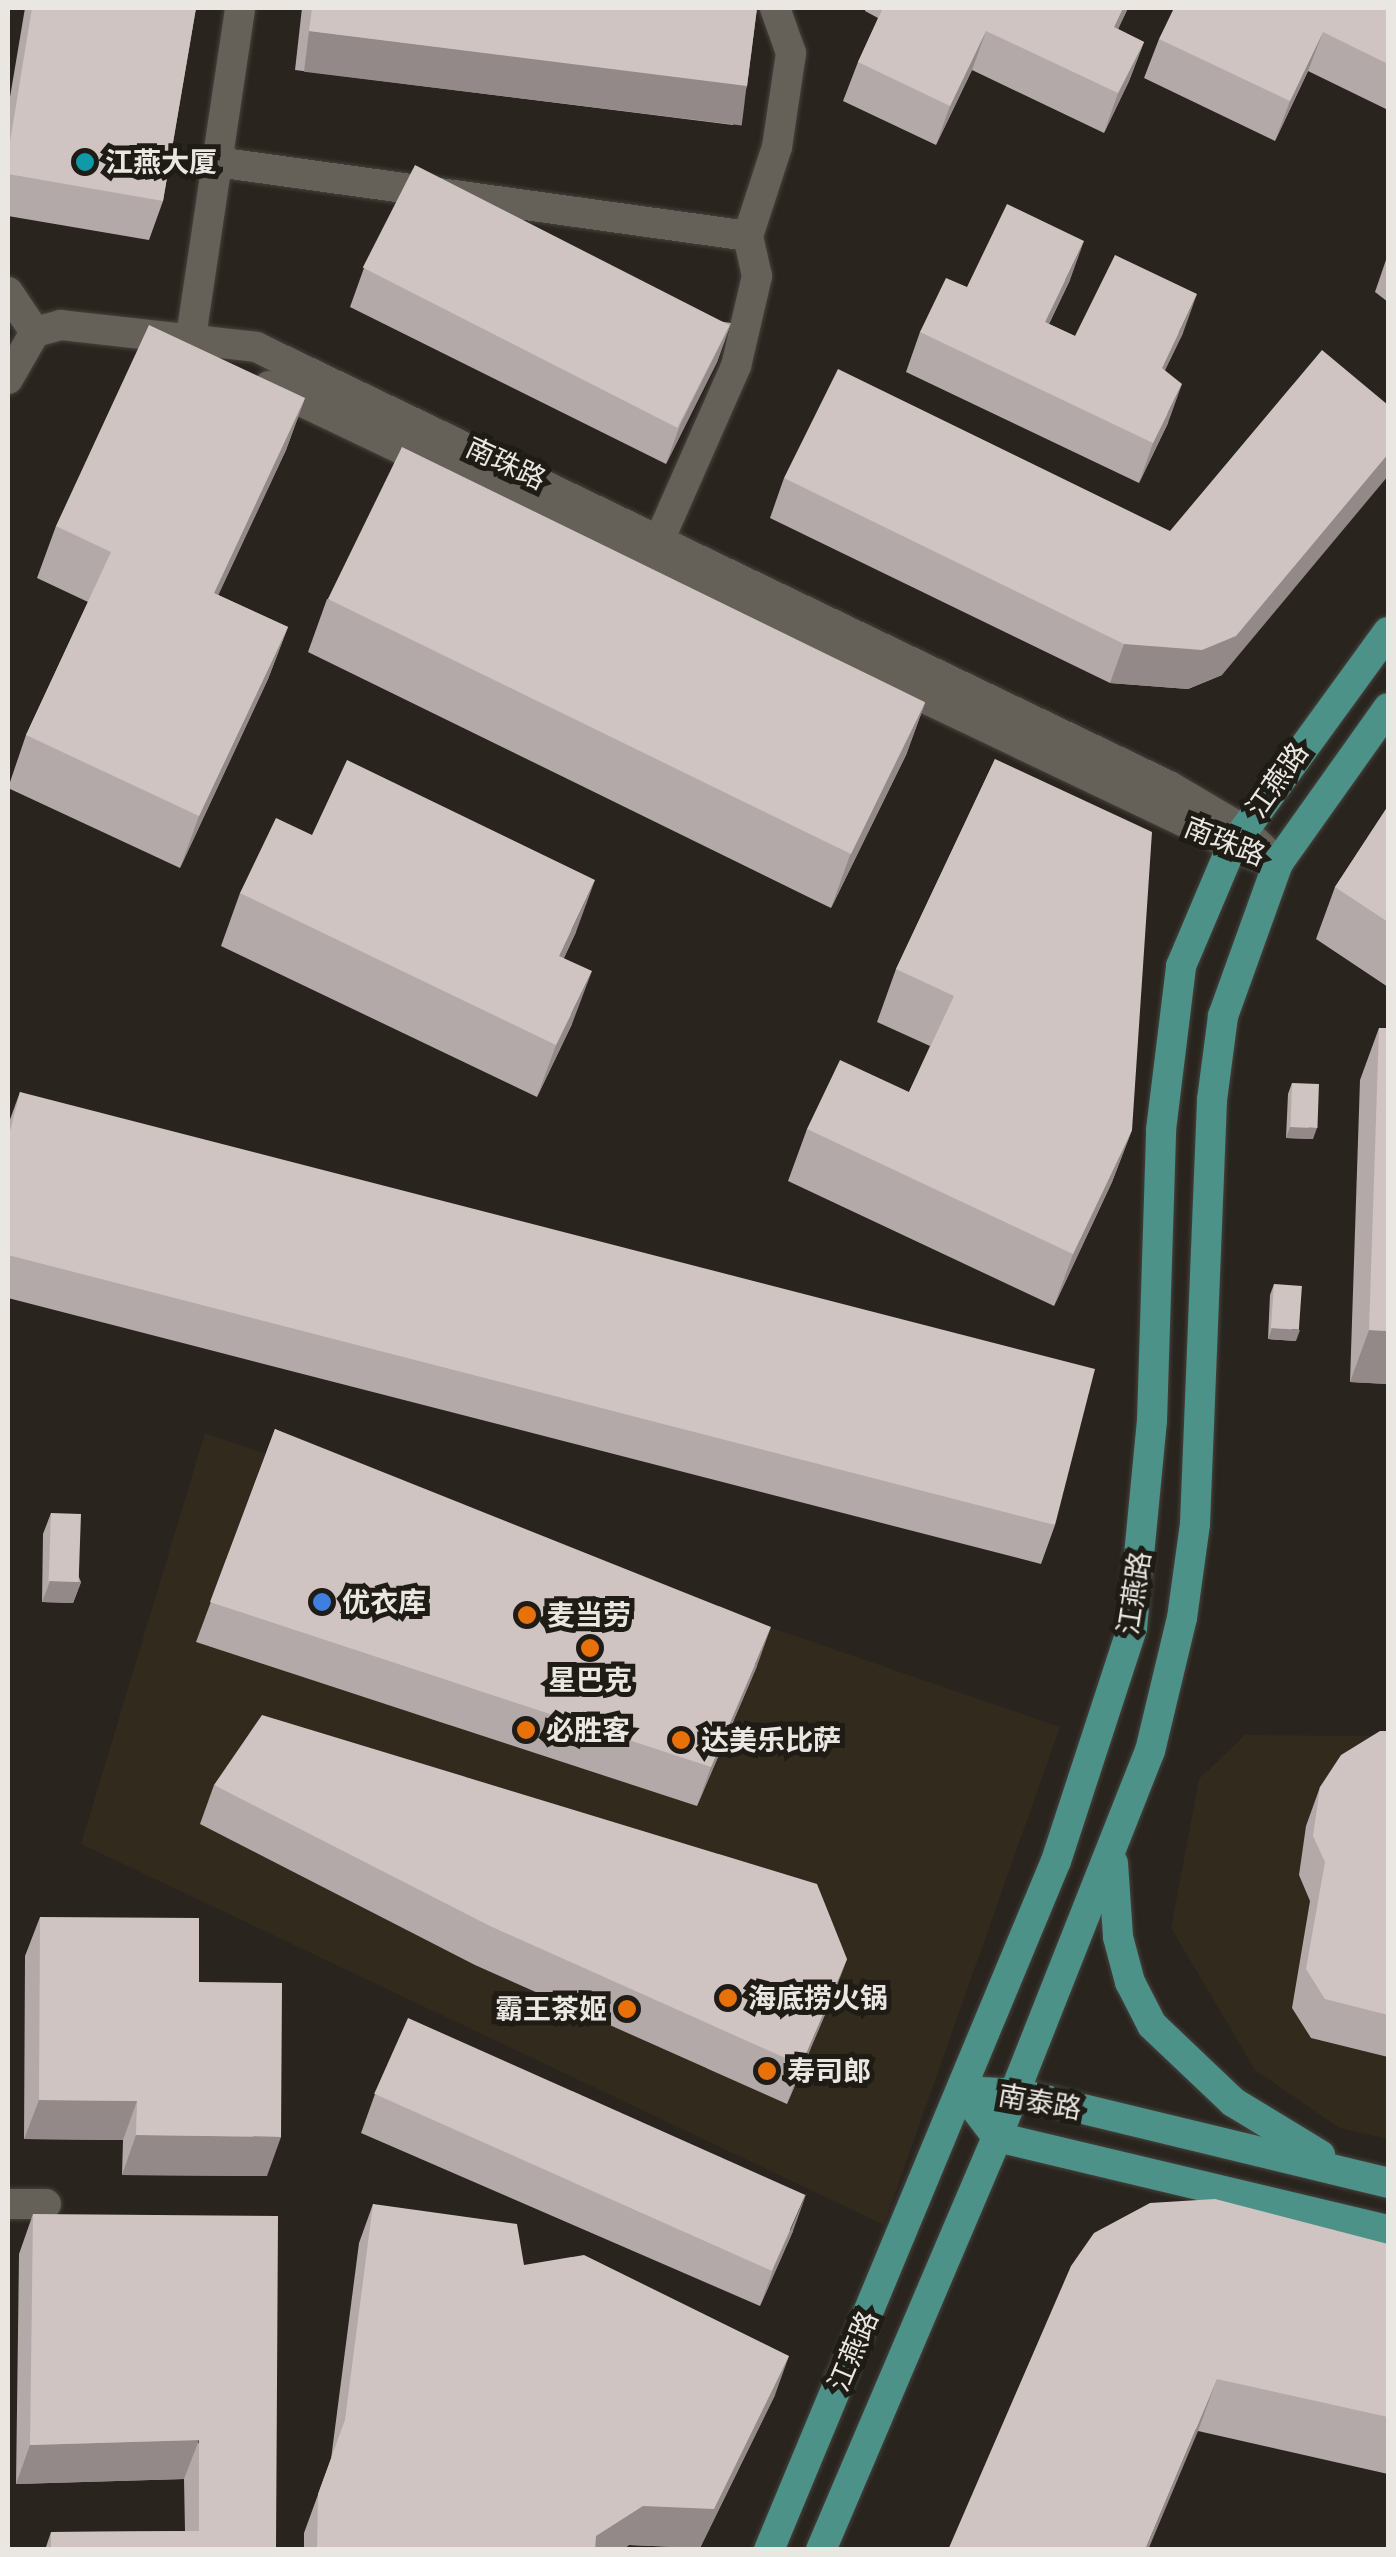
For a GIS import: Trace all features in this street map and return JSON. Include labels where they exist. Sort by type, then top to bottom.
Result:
[{"type":"main road","name":"江燕路","points":[[769,2550],[1056,1861],[1132,1628],[1152,1420],[1170,1023],[1181,966],[1236,839],[1388,632]]},
{"type":"main road","name":"江燕路","points":[[821,2550],[1015,2094],[1112,1858],[1150,1751],[1182,1618],[1204,1405],[1212,1100],[1228,1002],[1278,863],[1388,708]]},
{"type":"main road","points":[[1112,1858],[1118,1937],[1152,2026],[1234,2102],[1348,2173]]},
{"type":"main road","name":"南泰路","points":[[962,2091],[1015,2094],[1388,2182]]},
{"type":"main road","name":"南泰路","points":[[962,2091],[997,2137],[1388,2230]]},
{"type":"street","points":[[35,332],[86,324],[191,337],[240,8]]},
{"type":"street","points":[[661,536],[736,366],[757,276],[748,236],[778,147],[791,52],[776,8]]},
{"type":"street","points":[[217,162],[748,236]]},
{"type":"street","points":[[8,292],[35,332]]},
{"type":"street","points":[[8,379],[35,332]]},
{"type":"street","name":"南珠路","points":[[191,337],[256,346],[661,536],[1170,786],[1236,839]]},
{"type":"street","name":"南珠路","points":[[191,337],[249,376],[1236,839],[1278,863]]},
{"type":"street","points":[[8,2204],[46,2204]]},
{"type":"shaded area","points":[[205,1433],[1060,1727],[884,2225],[81,1844]]},
{"type":"shaded area","points":[[1245,1735],[1388,1736],[1388,2139],[1339,2128],[1255,2070],[1171,1928],[1199,1779]]},
{"type":"building","name":"江燕大厦","points":[[32,8],[196,8],[163,201],[8,174]]},
{"type":"building","points":[[312,8],[757,8],[747,86],[309,31]]},
{"type":"building","points":[[883,8],[1123,8],[1114,27],[1144,42],[1118,93],[986,31],[950,106],[858,62]]},
{"type":"building","points":[[1174,8],[1388,8],[1388,64],[1323,32],[1290,101],[1159,39]]},
{"type":"building","points":[[415,165],[730,325],[677,428],[363,267]]},
{"type":"building","points":[[1007,204],[1084,241],[1045,322],[1075,336],[1115,255],[1197,294],[1162,368],[1182,384],[1153,443],[920,332],[946,278],[967,287]]},
{"type":"building","points":[[149,325],[305,398],[214,593],[288,627],[199,816],[26,735],[111,552],[56,526]]},
{"type":"building","points":[[1322,350],[1388,405],[1388,454],[1236,636],[1202,650],[1124,644],[784,478],[838,369],[1170,531]]},
{"type":"building","points":[[402,447],[925,702],[851,854],[328,599]]},
{"type":"building","points":[[995,759],[1152,832],[1132,1130],[1073,1254],[807,1129],[840,1060],[909,1092],[954,996],[896,969]]},
{"type":"building","points":[[347,760],[595,880],[559,956],[592,971],[556,1045],[240,893],[276,818],[312,835]]},
{"type":"building","points":[[1388,806],[1388,922],[1335,887]]},
{"type":"building","points":[[1379,1028],[1388,1028],[1388,1331],[1369,1330]]},
{"type":"building","points":[[1292,1083],[1319,1084],[1317,1128],[1290,1127]]},
{"type":"building","points":[[20,1092],[1095,1369],[1055,1525],[8,1255],[8,1139]]},
{"type":"building","points":[[1274,1284],[1302,1286],[1299,1330],[1271,1328]]},
{"type":"building","points":[[275,1429],[771,1627],[711,1767],[210,1602]]},
{"type":"building","points":[[51,1513],[81,1514],[79,1582],[49,1581]]},
{"type":"building","points":[[262,1715],[817,1884],[847,1959],[801,2065],[490,1926],[214,1785]]},
{"type":"building","points":[[1380,1731],[1388,1731],[1388,2015],[1325,1999],[1306,1969],[1325,1862],[1313,1836],[1320,1787],[1341,1755]]},
{"type":"building","points":[[40,1917],[199,1918],[199,1982],[282,1983],[281,2137],[136,2135],[137,2101],[39,2100]]},
{"type":"building","points":[[408,2018],[805,2195],[772,2271],[374,2094]]},
{"type":"building","points":[[1215,2199],[1388,2244],[1388,2417],[1217,2379],[1145,2550],[948,2550],[1071,2266],[1094,2233],[1150,2203]]},
{"type":"building","points":[[373,2204],[517,2224],[524,2265],[584,2255],[789,2356],[714,2509],[643,2506],[596,2536],[595,2550],[317,2550],[318,2494],[345,2420]]},
{"type":"building","points":[[33,2214],[278,2216],[276,2550],[51,2550],[51,2532],[199,2531],[199,2440],[30,2445]]},
{"type":"place","name":"江燕大厦","points":[[85,162]]},
{"type":"place","name":"优衣库","points":[[322,1602]]},
{"type":"place","name":"麦当劳","points":[[527,1615]]},
{"type":"place","name":"星巴克","points":[[590,1648]]},
{"type":"place","name":"必胜客","points":[[526,1730]]},
{"type":"place","name":"达美乐比萨","points":[[681,1740]]},
{"type":"place","name":"海底捞火锅","points":[[728,1998]]},
{"type":"place","name":"霸王茶姬","points":[[627,2009]]},
{"type":"place","name":"寿司郎","points":[[767,2071]]}]
